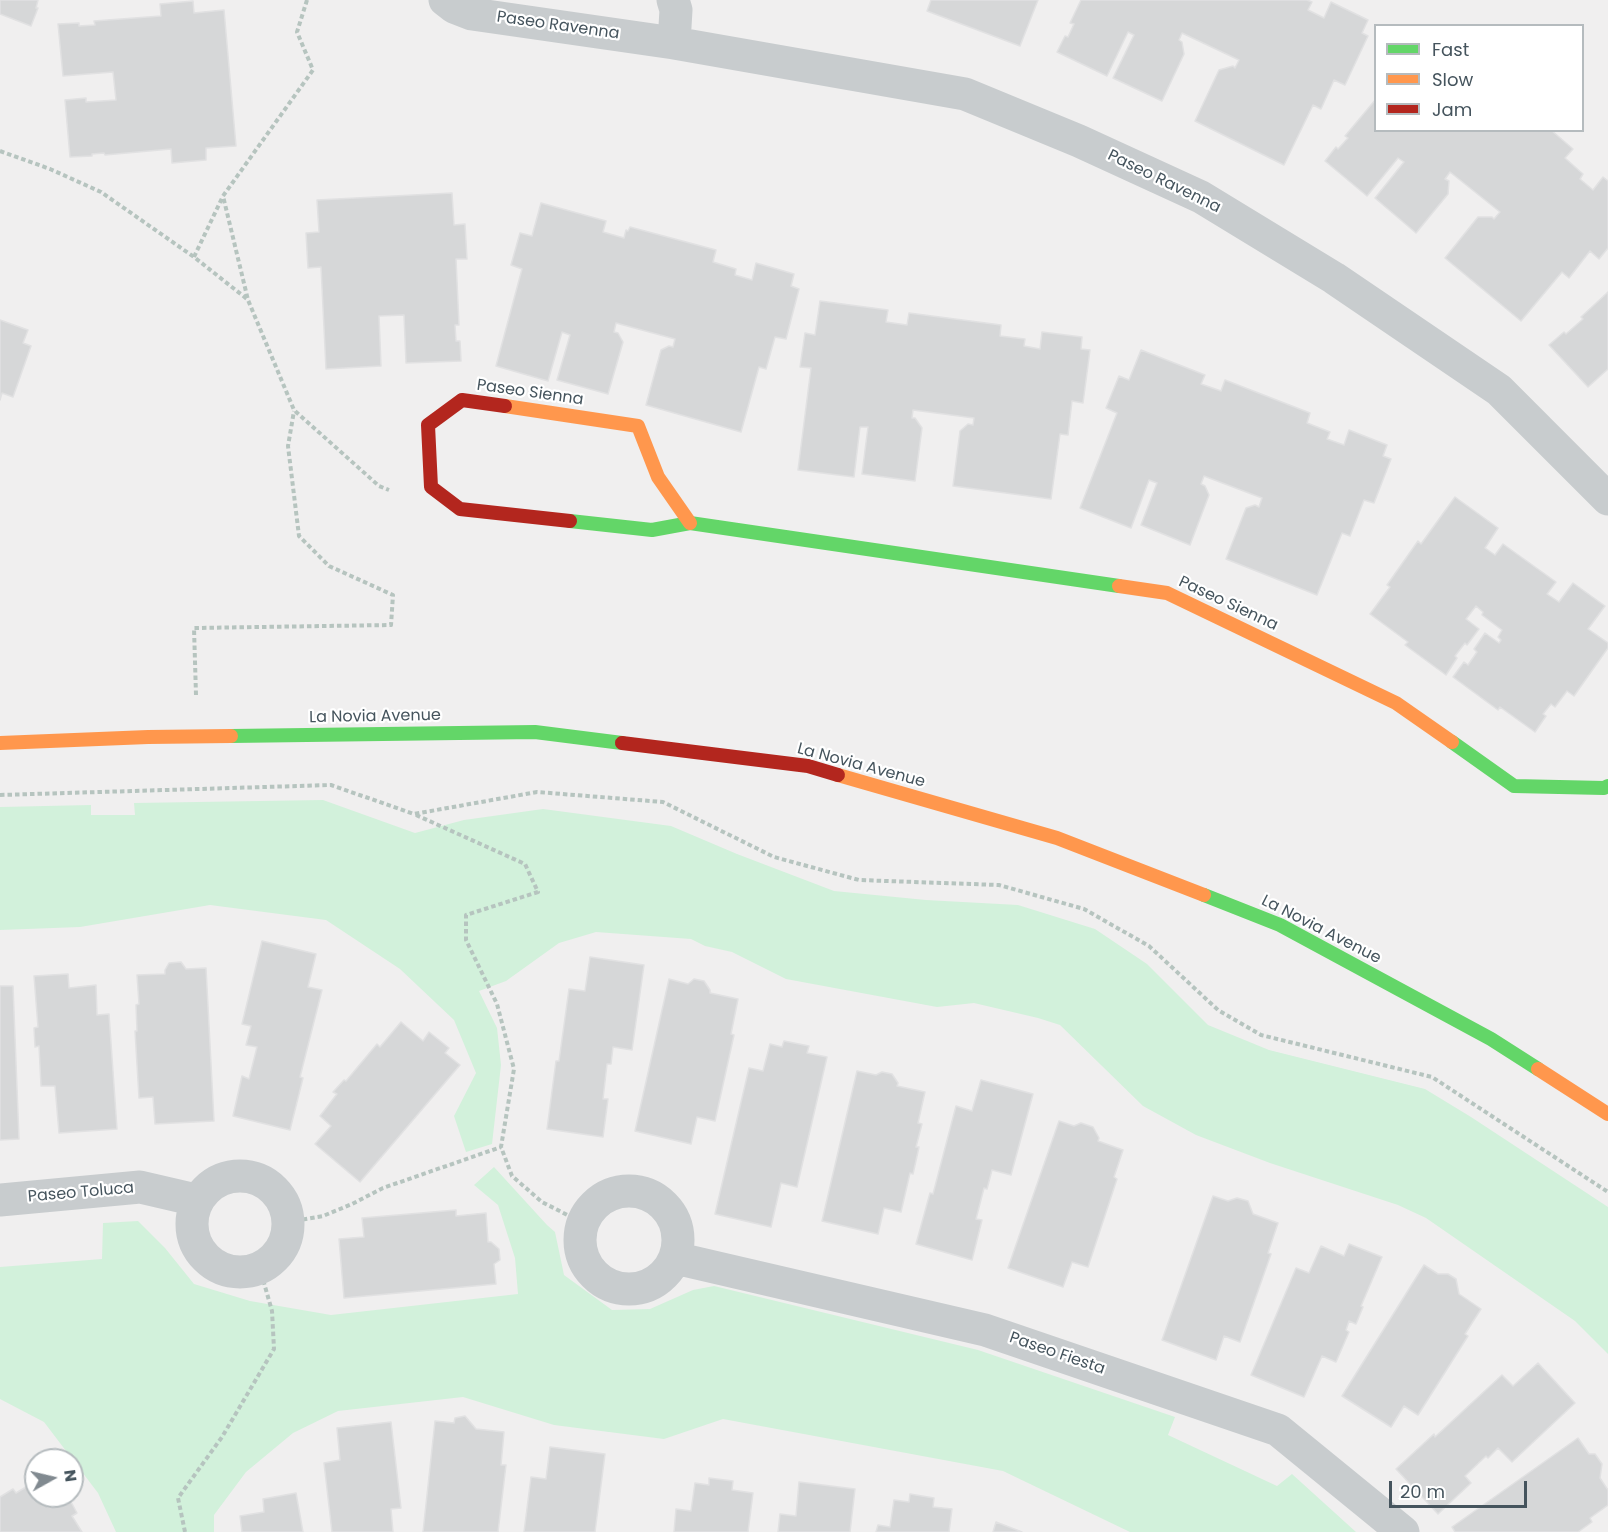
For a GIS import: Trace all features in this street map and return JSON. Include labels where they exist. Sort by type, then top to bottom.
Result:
[{"type":"main road","name":"Paseo Sienna","points":[[690,523],[658,477],[638,426],[462,400],[428,425],[431,487],[460,509],[652,530],[690,523],[1167,593],[1396,703],[1514,786],[1604,788],[1608,786]]},
{"type":"main road","name":"La Novia Avenue","points":[[0,743],[197,736],[536,732],[808,766],[1057,838],[1280,925],[1491,1039],[1608,1114]]},
{"type":"street","name":"Paseo Ravenna","points":[[445,0],[454,7],[472,14],[674,43],[965,94],[1079,141],[1201,197],[1334,278],[1499,390],[1608,499]]},
{"type":"street","points":[[673,0],[676,10],[674,43]]},
{"type":"street","points":[[238,1174],[257,1177],[273,1188],[284,1203],[288,1222],[285,1241],[275,1257],[260,1269],[241,1273],[222,1270],[206,1259],[195,1244],[191,1225],[196,1200],[219,1179],[238,1174]]},
{"type":"street","name":"Paseo Toluca","points":[[0,1200],[140,1187],[196,1200]]},
{"type":"street","points":[[627,1190],[646,1194],[662,1204],[674,1220],[678,1238],[675,1258],[664,1274],[649,1285],[630,1289],[611,1286],[595,1276],[584,1260],[580,1241],[583,1223],[593,1206],[609,1195],[627,1190]]},
{"type":"street","name":"Paseo Fiesta","points":[[675,1258],[985,1330],[1278,1430],[1402,1532]]},
{"type":"path","points":[[194,257],[223,196],[313,70],[297,32],[307,0]]},
{"type":"path","points":[[0,151],[50,169],[101,192],[194,257],[248,300]]},
{"type":"path","points":[[223,196],[248,300],[294,410],[379,486],[409,498],[431,487]]},
{"type":"path","points":[[197,736],[194,627],[391,625],[393,595],[329,566],[299,536],[288,446],[294,410]]},
{"type":"path","points":[[0,795],[331,785],[414,814],[525,864],[538,892],[466,915],[466,940],[497,1004],[514,1069],[501,1147],[512,1176],[543,1202],[583,1223]]},
{"type":"path","points":[[414,814],[537,792],[663,802],[774,857],[859,880],[999,885],[1084,909],[1149,946],[1218,1010],[1261,1035],[1432,1077],[1608,1192]]},
{"type":"path","points":[[288,1222],[323,1216],[383,1188],[501,1147]]},
{"type":"path","points":[[185,1532],[178,1498],[222,1437],[274,1349],[272,1311],[260,1269]]},
{"type":"green space","points":[[323,800],[415,833],[464,820],[543,809],[671,826],[834,891],[926,900],[1018,905],[1095,929],[1147,964],[1208,1025],[1269,1050],[1425,1089],[1608,1207],[1608,1354],[1575,1321],[1426,1218],[1398,1205],[1270,1163],[1196,1135],[1143,1106],[1060,1025],[1038,1018],[974,1003],[937,1007],[786,979],[732,952],[705,946],[691,939],[596,932],[559,943],[506,981],[479,991],[497,1028],[501,1065],[492,1144],[466,1152],[454,1116],[476,1073],[454,1020],[400,969],[326,920],[210,905],[80,927],[0,930],[0,807],[91,805],[91,815],[135,815],[134,803]]},
{"type":"green space","points":[[494,1167],[555,1232],[564,1275],[612,1310],[650,1309],[693,1290],[714,1286],[978,1350],[1175,1417],[1168,1435],[1277,1486],[1292,1474],[1356,1532],[1130,1532],[1003,1471],[723,1419],[664,1439],[554,1425],[463,1397],[338,1411],[293,1433],[246,1472],[214,1515],[214,1532],[116,1532],[98,1493],[84,1475],[84,1448],[64,1448],[44,1422],[0,1399],[0,1267],[102,1259],[103,1223],[138,1221],[165,1248],[194,1284],[250,1301],[331,1315],[518,1294],[515,1258],[498,1205],[474,1185]]},
{"type":"building","points":[[0,0],[38,0],[36,8],[38,8],[31,26],[0,14]]},
{"type":"building","points":[[931,0],[1038,0],[1020,46],[927,11]]},
{"type":"building","points":[[1081,0],[1307,0],[1312,2],[1308,10],[1324,18],[1331,2],[1368,20],[1362,33],[1368,36],[1345,85],[1334,80],[1321,109],[1313,105],[1284,165],[1195,121],[1219,70],[1233,66],[1235,68],[1239,60],[1182,33],[1179,40],[1182,42],[1184,54],[1162,101],[1113,78],[1134,35],[1128,32],[1107,76],[1057,52],[1074,24],[1070,23]]},
{"type":"building","points":[[193,1],[194,13],[224,10],[236,146],[206,148],[206,160],[172,163],[171,149],[70,157],[65,100],[86,98],[86,102],[116,100],[113,72],[63,76],[58,24],[95,25],[94,21],[161,16],[160,4]]},
{"type":"building","points":[[1374,101],[1374,132],[1553,132],[1573,149],[1565,158],[1583,174],[1580,179],[1593,190],[1603,177],[1608,181],[1608,248],[1599,259],[1590,251],[1569,278],[1562,272],[1521,321],[1445,258],[1478,217],[1494,219],[1500,212],[1450,172],[1445,179],[1449,181],[1448,194],[1416,233],[1375,198],[1404,162],[1398,158],[1367,196],[1325,161],[1336,147],[1338,149],[1348,138],[1345,136]]},
{"type":"building","points":[[452,193],[454,225],[465,224],[467,259],[456,259],[459,325],[455,325],[456,341],[460,341],[461,361],[406,363],[404,315],[379,316],[381,366],[326,369],[321,267],[308,268],[306,233],[319,232],[317,200]]},
{"type":"building","points":[[541,203],[606,221],[603,232],[624,238],[626,230],[628,231],[630,227],[716,250],[713,262],[736,269],[735,275],[752,280],[756,263],[794,274],[791,286],[799,289],[786,339],[775,337],[766,369],[759,367],[741,432],[646,405],[661,350],[669,346],[673,347],[675,339],[616,323],[614,332],[618,333],[623,342],[608,394],[557,380],[570,335],[562,332],[548,381],[496,366],[522,269],[511,265],[520,233],[532,236]]},
{"type":"building","points":[[1608,292],[1608,369],[1588,387],[1549,345],[1583,319],[1581,317]]},
{"type":"building","points":[[820,301],[888,310],[886,322],[907,325],[909,313],[1001,325],[1000,336],[1025,339],[1024,346],[1040,349],[1042,332],[1082,337],[1081,349],[1090,350],[1083,403],[1072,401],[1068,435],[1060,434],[1051,499],[953,486],[960,431],[968,424],[973,425],[974,418],[913,410],[912,418],[915,418],[922,428],[915,481],[862,474],[868,427],[860,427],[854,477],[798,470],[811,368],[800,367],[805,333],[815,335]]},
{"type":"building","points":[[0,320],[28,330],[23,343],[31,346],[13,397],[2,393],[0,400]]},
{"type":"building","points":[[1141,350],[1205,375],[1201,384],[1221,391],[1225,380],[1310,413],[1307,423],[1330,432],[1327,439],[1344,445],[1349,430],[1387,445],[1383,456],[1391,459],[1374,503],[1364,500],[1350,536],[1342,533],[1317,595],[1226,559],[1246,508],[1255,505],[1259,507],[1262,498],[1204,476],[1201,484],[1205,486],[1209,495],[1190,545],[1141,525],[1157,483],[1149,480],[1131,528],[1080,508],[1117,413],[1106,408],[1119,376],[1129,380]]},
{"type":"building","points":[[1455,497],[1498,528],[1485,548],[1495,555],[1503,544],[1556,582],[1547,594],[1559,602],[1573,583],[1605,606],[1588,629],[1608,643],[1608,648],[1574,696],[1567,691],[1555,707],[1551,704],[1543,714],[1546,716],[1535,732],[1500,707],[1498,710],[1453,677],[1464,662],[1468,665],[1477,652],[1474,649],[1485,633],[1499,643],[1501,640],[1498,637],[1502,630],[1482,615],[1483,612],[1476,606],[1466,619],[1479,629],[1455,656],[1457,658],[1446,675],[1405,645],[1408,642],[1370,614],[1390,587],[1387,585],[1418,541],[1421,544]]},
{"type":"building","points":[[262,941],[316,954],[308,987],[322,990],[300,1077],[303,1078],[290,1130],[233,1116],[242,1076],[249,1079],[257,1047],[246,1045],[251,1026],[242,1024]]},
{"type":"building","points":[[590,957],[644,965],[632,1050],[613,1047],[611,1064],[607,1064],[603,1099],[608,1099],[603,1137],[547,1129],[569,989],[585,991]]},
{"type":"building","points":[[181,962],[186,969],[206,968],[214,1121],[155,1124],[153,1097],[139,1098],[135,1031],[137,1031],[136,1005],[139,1004],[137,975],[165,974],[169,963]]},
{"type":"building","points":[[68,974],[69,988],[96,985],[97,1015],[109,1014],[117,1129],[59,1133],[55,1086],[41,1086],[39,1046],[35,1047],[34,1028],[38,1027],[34,976]]},
{"type":"building","points":[[669,979],[688,984],[694,979],[704,981],[710,993],[738,999],[731,1034],[734,1035],[715,1121],[697,1117],[691,1144],[635,1131]]},
{"type":"building","points":[[0,986],[13,986],[19,1139],[0,1140]]},
{"type":"building","points":[[401,1022],[423,1041],[429,1032],[449,1048],[445,1053],[460,1065],[360,1182],[315,1144],[331,1126],[320,1116],[337,1094],[333,1092],[344,1080],[346,1081],[377,1044],[380,1047]]},
{"type":"building","points":[[784,1041],[809,1046],[807,1053],[827,1057],[797,1187],[781,1183],[771,1227],[715,1214],[749,1068],[763,1071],[770,1044],[782,1047]]},
{"type":"building","points":[[857,1071],[876,1075],[882,1072],[892,1074],[898,1083],[897,1086],[925,1092],[918,1123],[922,1124],[916,1147],[919,1147],[901,1212],[884,1208],[878,1234],[822,1221]]},
{"type":"building","points":[[981,1080],[1033,1094],[1011,1175],[992,1170],[987,1189],[984,1188],[976,1219],[982,1220],[972,1260],[916,1244],[930,1193],[933,1194],[956,1106],[972,1111]]},
{"type":"building","points":[[1059,1121],[1074,1126],[1081,1123],[1093,1127],[1099,1138],[1098,1141],[1123,1150],[1114,1177],[1117,1179],[1088,1267],[1072,1262],[1063,1287],[1008,1268]]},
{"type":"building","points":[[1213,1196],[1228,1201],[1237,1198],[1248,1201],[1253,1214],[1278,1223],[1268,1253],[1271,1254],[1240,1342],[1224,1336],[1216,1360],[1162,1340]]},
{"type":"building","points":[[456,1210],[456,1216],[486,1213],[488,1242],[499,1249],[500,1260],[494,1264],[496,1284],[344,1298],[339,1239],[364,1237],[362,1218]]},
{"type":"building","points":[[1349,1244],[1382,1257],[1361,1306],[1363,1307],[1356,1324],[1349,1321],[1346,1330],[1349,1332],[1336,1362],[1322,1356],[1304,1397],[1251,1375],[1296,1268],[1309,1273],[1321,1246],[1344,1256]]},
{"type":"building","points":[[1424,1265],[1438,1274],[1448,1274],[1456,1279],[1459,1294],[1481,1309],[1465,1334],[1468,1336],[1418,1415],[1404,1406],[1391,1427],[1342,1396]]},
{"type":"building","points":[[1538,1363],[1575,1403],[1512,1462],[1498,1448],[1488,1458],[1486,1456],[1465,1476],[1471,1483],[1438,1514],[1396,1469],[1434,1434],[1435,1437],[1502,1375],[1513,1386]]},
{"type":"building","points":[[465,1416],[476,1429],[504,1432],[501,1465],[506,1465],[498,1532],[423,1532],[435,1421],[454,1423],[455,1418]]},
{"type":"building","points":[[391,1422],[401,1508],[391,1509],[393,1532],[332,1532],[324,1463],[340,1460],[337,1428]]},
{"type":"building","points":[[1578,1438],[1589,1454],[1595,1454],[1602,1464],[1600,1478],[1608,1490],[1608,1505],[1590,1518],[1592,1522],[1578,1532],[1455,1532],[1452,1527]]},
{"type":"building","points":[[550,1447],[605,1454],[595,1532],[524,1532],[531,1477],[546,1479]]},
{"type":"building","points":[[709,1478],[733,1481],[732,1490],[753,1493],[748,1532],[674,1532],[676,1509],[691,1511],[695,1483],[709,1485]]},
{"type":"building","points":[[799,1482],[855,1489],[850,1532],[778,1532],[780,1514],[796,1516]]},
{"type":"building","points":[[24,1488],[24,1508],[74,1508],[77,1513],[72,1516],[82,1532],[0,1532],[0,1497],[13,1489],[16,1493]]},
{"type":"building","points":[[296,1493],[303,1532],[242,1532],[240,1516],[264,1512],[263,1499]]},
{"type":"building","points":[[910,1494],[934,1498],[933,1507],[952,1509],[949,1532],[876,1532],[878,1525],[890,1527],[894,1500],[909,1502]]},
{"type":"building","points":[[996,1522],[1022,1532],[993,1532]]},
{"type":"traffic: fast","points":[[570,521],[652,530],[690,523],[1119,586]]},
{"type":"traffic: fast","points":[[231,736],[535,732],[622,743]]},
{"type":"traffic: fast","points":[[1452,742],[1514,786],[1604,788],[1608,786]]},
{"type":"traffic: fast","points":[[1204,895],[1280,925],[1491,1039],[1538,1069]]},
{"type":"traffic: slow","points":[[505,406],[638,426],[658,477],[690,523]]},
{"type":"traffic: slow","points":[[1119,586],[1167,593],[1396,703],[1452,742]]},
{"type":"traffic: slow","points":[[0,743],[231,736]]},
{"type":"traffic: slow","points":[[838,775],[1057,838],[1204,895]]},
{"type":"traffic: slow","points":[[1538,1069],[1608,1114]]},
{"type":"traffic: jam","points":[[505,406],[462,400],[428,425],[431,487],[460,509],[570,521]]},
{"type":"traffic: jam","points":[[622,743],[808,766],[838,775]]}]
